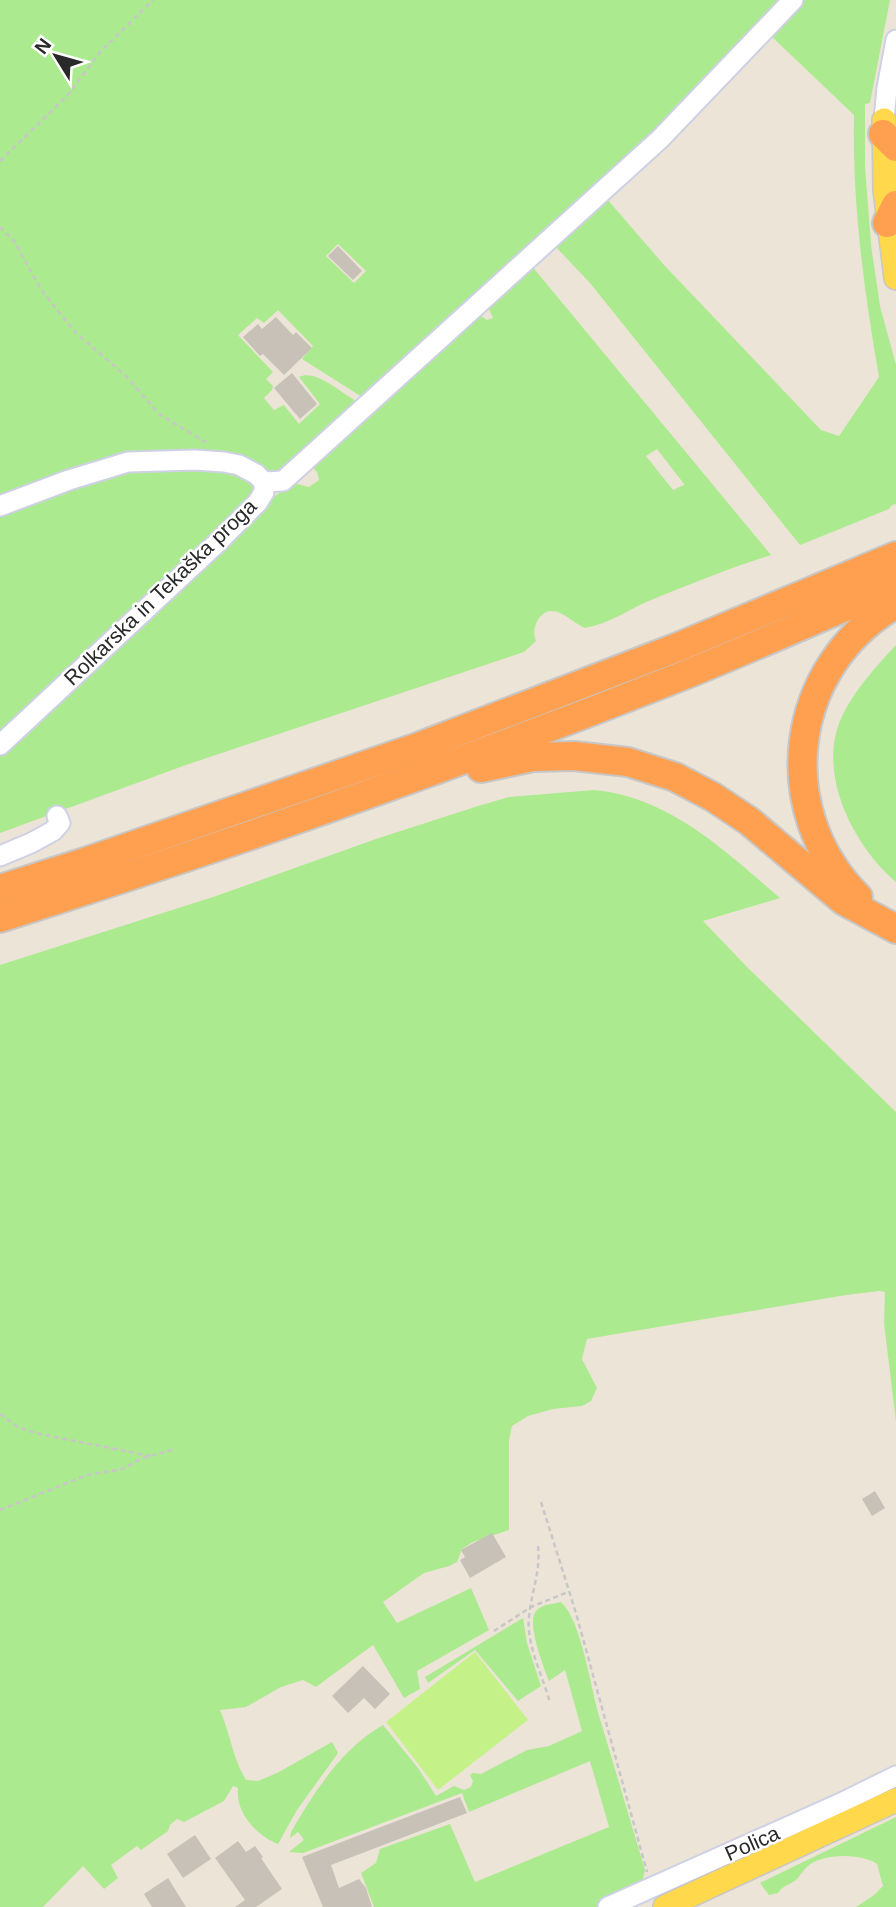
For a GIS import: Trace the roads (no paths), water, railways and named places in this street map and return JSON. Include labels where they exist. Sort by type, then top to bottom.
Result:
[{"type":"highway","points":[[0,889],[95,859],[418,747],[678,647],[896,556]]},
{"type":"highway","points":[[0,918],[200,853],[433,771],[684,675],[896,585]]},
{"type":"highway","points":[[889,925],[851,890],[827,858],[804,793],[802,762],[804,732],[813,698],[828,669],[852,639],[896,604]]},
{"type":"highway","points":[[433,771],[469,772],[533,757],[574,756],[628,762],[675,776],[749,821],[844,901],[889,925]]},
{"type":"main road","points":[[890,131],[896,278]]},
{"type":"main road","points":[[665,1907],[896,1800]]},
{"type":"street","points":[[264,482],[283,481],[660,139],[793,0]]},
{"type":"street","points":[[890,131],[887,88],[896,40]]},
{"type":"street","name":"Rolkarska in Tekaška proga","points":[[0,506],[69,480],[128,462],[224,462],[239,465],[256,474],[264,482],[264,492],[258,502],[216,544],[0,745]]},
{"type":"street","points":[[0,856],[53,831],[60,823],[57,816]]},
{"type":"street","name":"Polica","points":[[608,1907],[896,1776]]}]
